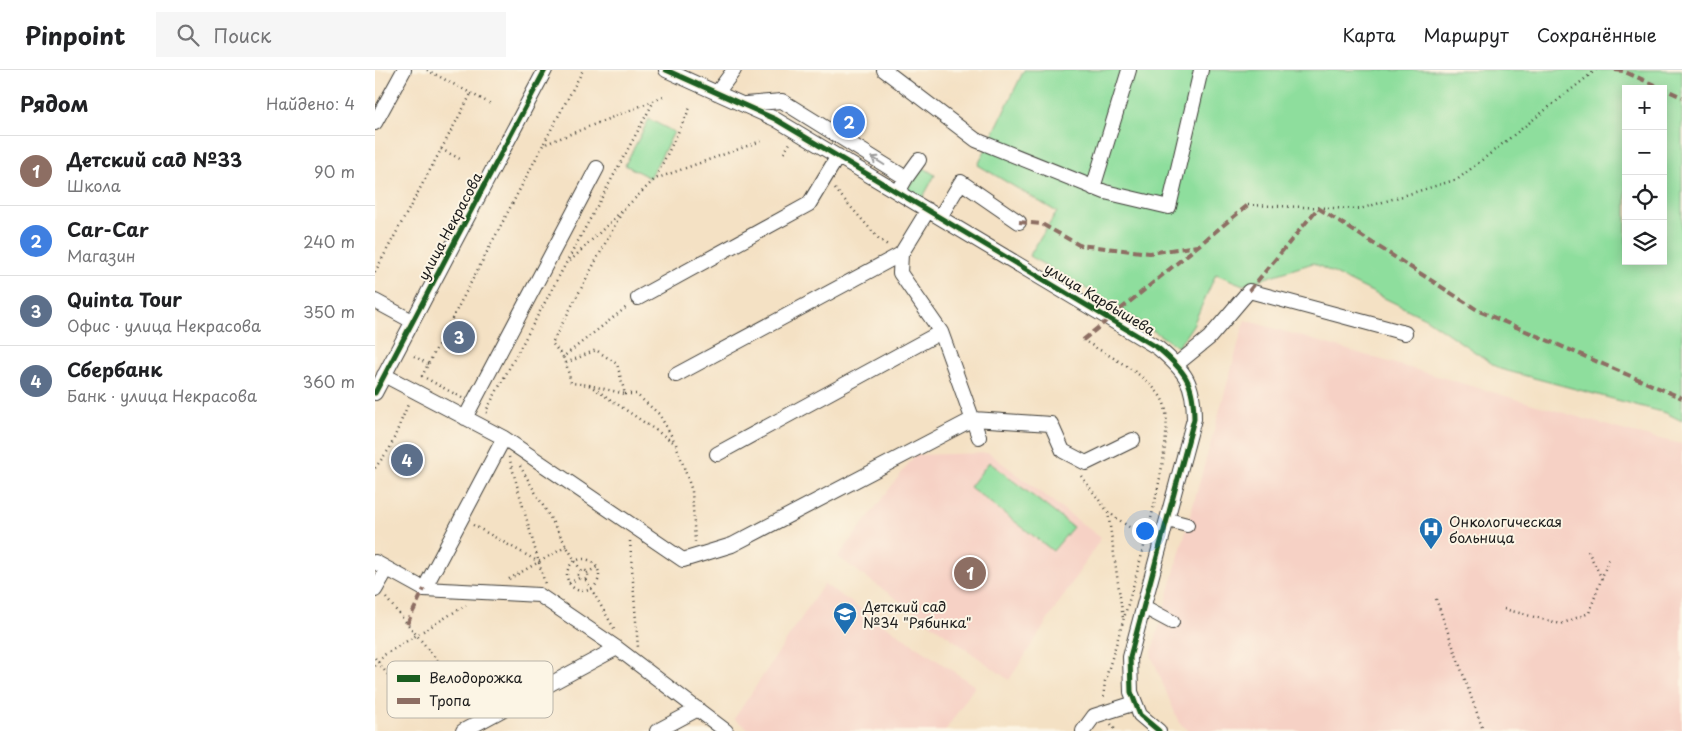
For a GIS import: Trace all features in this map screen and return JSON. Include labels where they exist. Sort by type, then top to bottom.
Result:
[{"type":"street","points":[[375,123],[404,70]]},
{"type":"street","name":"улица Некрасова","points":[[376,389],[545,70]]},
{"type":"street","name":"улица Карбышева","points":[[666,70],[775,119],[1157,348],[1177,364],[1188,379],[1194,397],[1194,419],[1130,656],[1131,692],[1135,703],[1140,715],[1159,731]]},
{"type":"street","points":[[717,93],[734,70]]},
{"type":"street","points":[[884,70],[976,140],[1093,188],[1169,208],[1201,70]]},
{"type":"street","points":[[1093,188],[1129,70]]},
{"type":"street","points":[[743,105],[782,101],[906,178]]},
{"type":"street","points":[[638,298],[809,204],[838,156]]},
{"type":"street","points":[[897,192],[919,160]]},
{"type":"street","points":[[465,418],[597,168]]},
{"type":"street","points":[[676,375],[901,254],[961,182],[1019,222]]},
{"type":"street","points":[[901,254],[900,273],[941,332],[979,437]]},
{"type":"street","points":[[1177,364],[1209,338],[1249,291],[1405,333]]},
{"type":"street","points":[[375,301],[413,321]]},
{"type":"street","points":[[717,454],[941,332]]},
{"type":"street","points":[[385,375],[504,438],[683,560],[732,545],[973,419],[1051,424],[1063,451],[1086,463],[1133,440]]},
{"type":"street","points":[[423,589],[504,438]]},
{"type":"street","points":[[1167,520],[1187,525]]},
{"type":"street","points":[[376,589],[381,566],[423,589],[539,595],[617,648],[726,731]]},
{"type":"street","points":[[1144,607],[1172,622]]},
{"type":"street","points":[[553,682],[617,648]]},
{"type":"street","points":[[1083,731],[1094,716],[1135,703]]},
{"type":"street","points":[[657,731],[699,709]]},
{"type":"street","points":[[463,731],[487,718]]},
{"type":"path","points":[[427,70],[491,104]]},
{"type":"path","points":[[375,468],[390,448],[414,390],[583,70]]},
{"type":"path","points":[[1248,205],[1360,209],[1458,179],[1597,70]]},
{"type":"path","points":[[375,272],[471,94]]},
{"type":"path","points":[[543,145],[663,97]]},
{"type":"path","points":[[486,411],[655,100]]},
{"type":"path","points":[[567,264],[655,179],[690,108]]},
{"type":"path","points":[[655,179],[764,140]]},
{"type":"path","points":[[784,153],[790,142]]},
{"type":"path","points":[[441,149],[462,160]]},
{"type":"path","points":[[825,178],[879,239],[901,254]]},
{"type":"path","points":[[624,208],[552,343],[566,363],[571,383],[589,385],[625,394],[636,394],[659,414],[676,444],[692,491],[696,556]]},
{"type":"path","points":[[563,357],[638,298]]},
{"type":"path","points":[[448,326],[457,332]]},
{"type":"path","points":[[1080,474],[1108,512],[1145,539],[1166,438],[1168,411],[1157,391],[1127,368],[1083,340]]},
{"type":"path","points":[[566,363],[596,350],[617,364],[625,394]]},
{"type":"path","points":[[414,356],[428,364]]},
{"type":"path","points":[[422,376],[486,411],[490,418]]},
{"type":"path","points":[[589,385],[676,444]]},
{"type":"path","points":[[504,438],[545,586]]},
{"type":"path","points":[[518,463],[581,571],[587,573]]},
{"type":"path","points":[[1108,512],[1124,619]]},
{"type":"path","points":[[461,518],[539,562]]},
{"type":"path","points":[[629,525],[639,654]]},
{"type":"path","points":[[1588,551],[1602,579]]},
{"type":"path","points":[[1504,610],[1561,624],[1589,613],[1609,558]]},
{"type":"path","points":[[587,560],[597,567],[599,579],[591,589],[579,591],[569,583],[567,571],[575,561],[587,560]]},
{"type":"path","points":[[569,583],[579,578],[585,580],[587,573],[597,567]]},
{"type":"path","points":[[579,578],[581,571]]},
{"type":"path","points":[[376,589],[438,661]]},
{"type":"path","points":[[1436,599],[1482,727]]},
{"type":"path","points":[[375,658],[387,674]]},
{"type":"shaded area","name":"Онкологическая больница","points":[[1245,320],[1629,432],[1682,444],[1682,731],[1190,731],[1179,723],[1151,655]]},
{"type":"shaded area","points":[[989,453],[1101,538],[1009,680],[838,557],[915,455]]},
{"type":"shaded area","name":"Детский сад №34 \"Рябинка\"","points":[[824,584],[975,686],[945,731],[752,731],[734,719]]},
{"type":"green space","points":[[1024,70],[1682,70],[1682,421],[1666,413],[1500,369],[1425,318],[1313,263],[1243,285],[1216,274],[1193,325],[1178,347],[1108,301],[1029,256],[1057,212],[978,165]]},
{"type":"green space","points":[[649,119],[674,132],[650,178],[625,165]]},
{"type":"green space","points":[[921,166],[935,175],[922,199],[907,189]]},
{"type":"green space","points":[[989,462],[1073,527],[1053,551],[970,487]]},
{"type":"marked path","points":[[1615,70],[1623,71],[1682,97]]},
{"type":"marked path","points":[[1083,340],[1248,205]]},
{"type":"marked path","points":[[1249,291],[1318,208],[1479,311],[1682,398]]},
{"type":"marked path","points":[[1019,222],[1042,224],[1079,245],[1150,253],[1197,246]]},
{"type":"marked path","points":[[407,624],[424,589]]},
{"type":"cycle path","points":[[375,393],[545,70]]},
{"type":"cycle path","points":[[666,70],[775,119],[1158,348],[1181,371],[1190,386],[1194,406],[1194,419],[1130,657],[1131,692],[1140,715],[1159,731]]},
{"type":"place","name":"Car-Car","points":[[849,122]]},
{"type":"place","name":"Quinta Tour","points":[[459,337]]},
{"type":"place","name":"Сбербанк","points":[[407,460]]},
{"type":"place","name":"Онкологическая больница","points":[[1431,550]]},
{"type":"place","name":"Детский сад №33","points":[[970,573]]},
{"type":"place","name":"Детский сад №34 \"Рябинка\"","points":[[845,635]]}]
